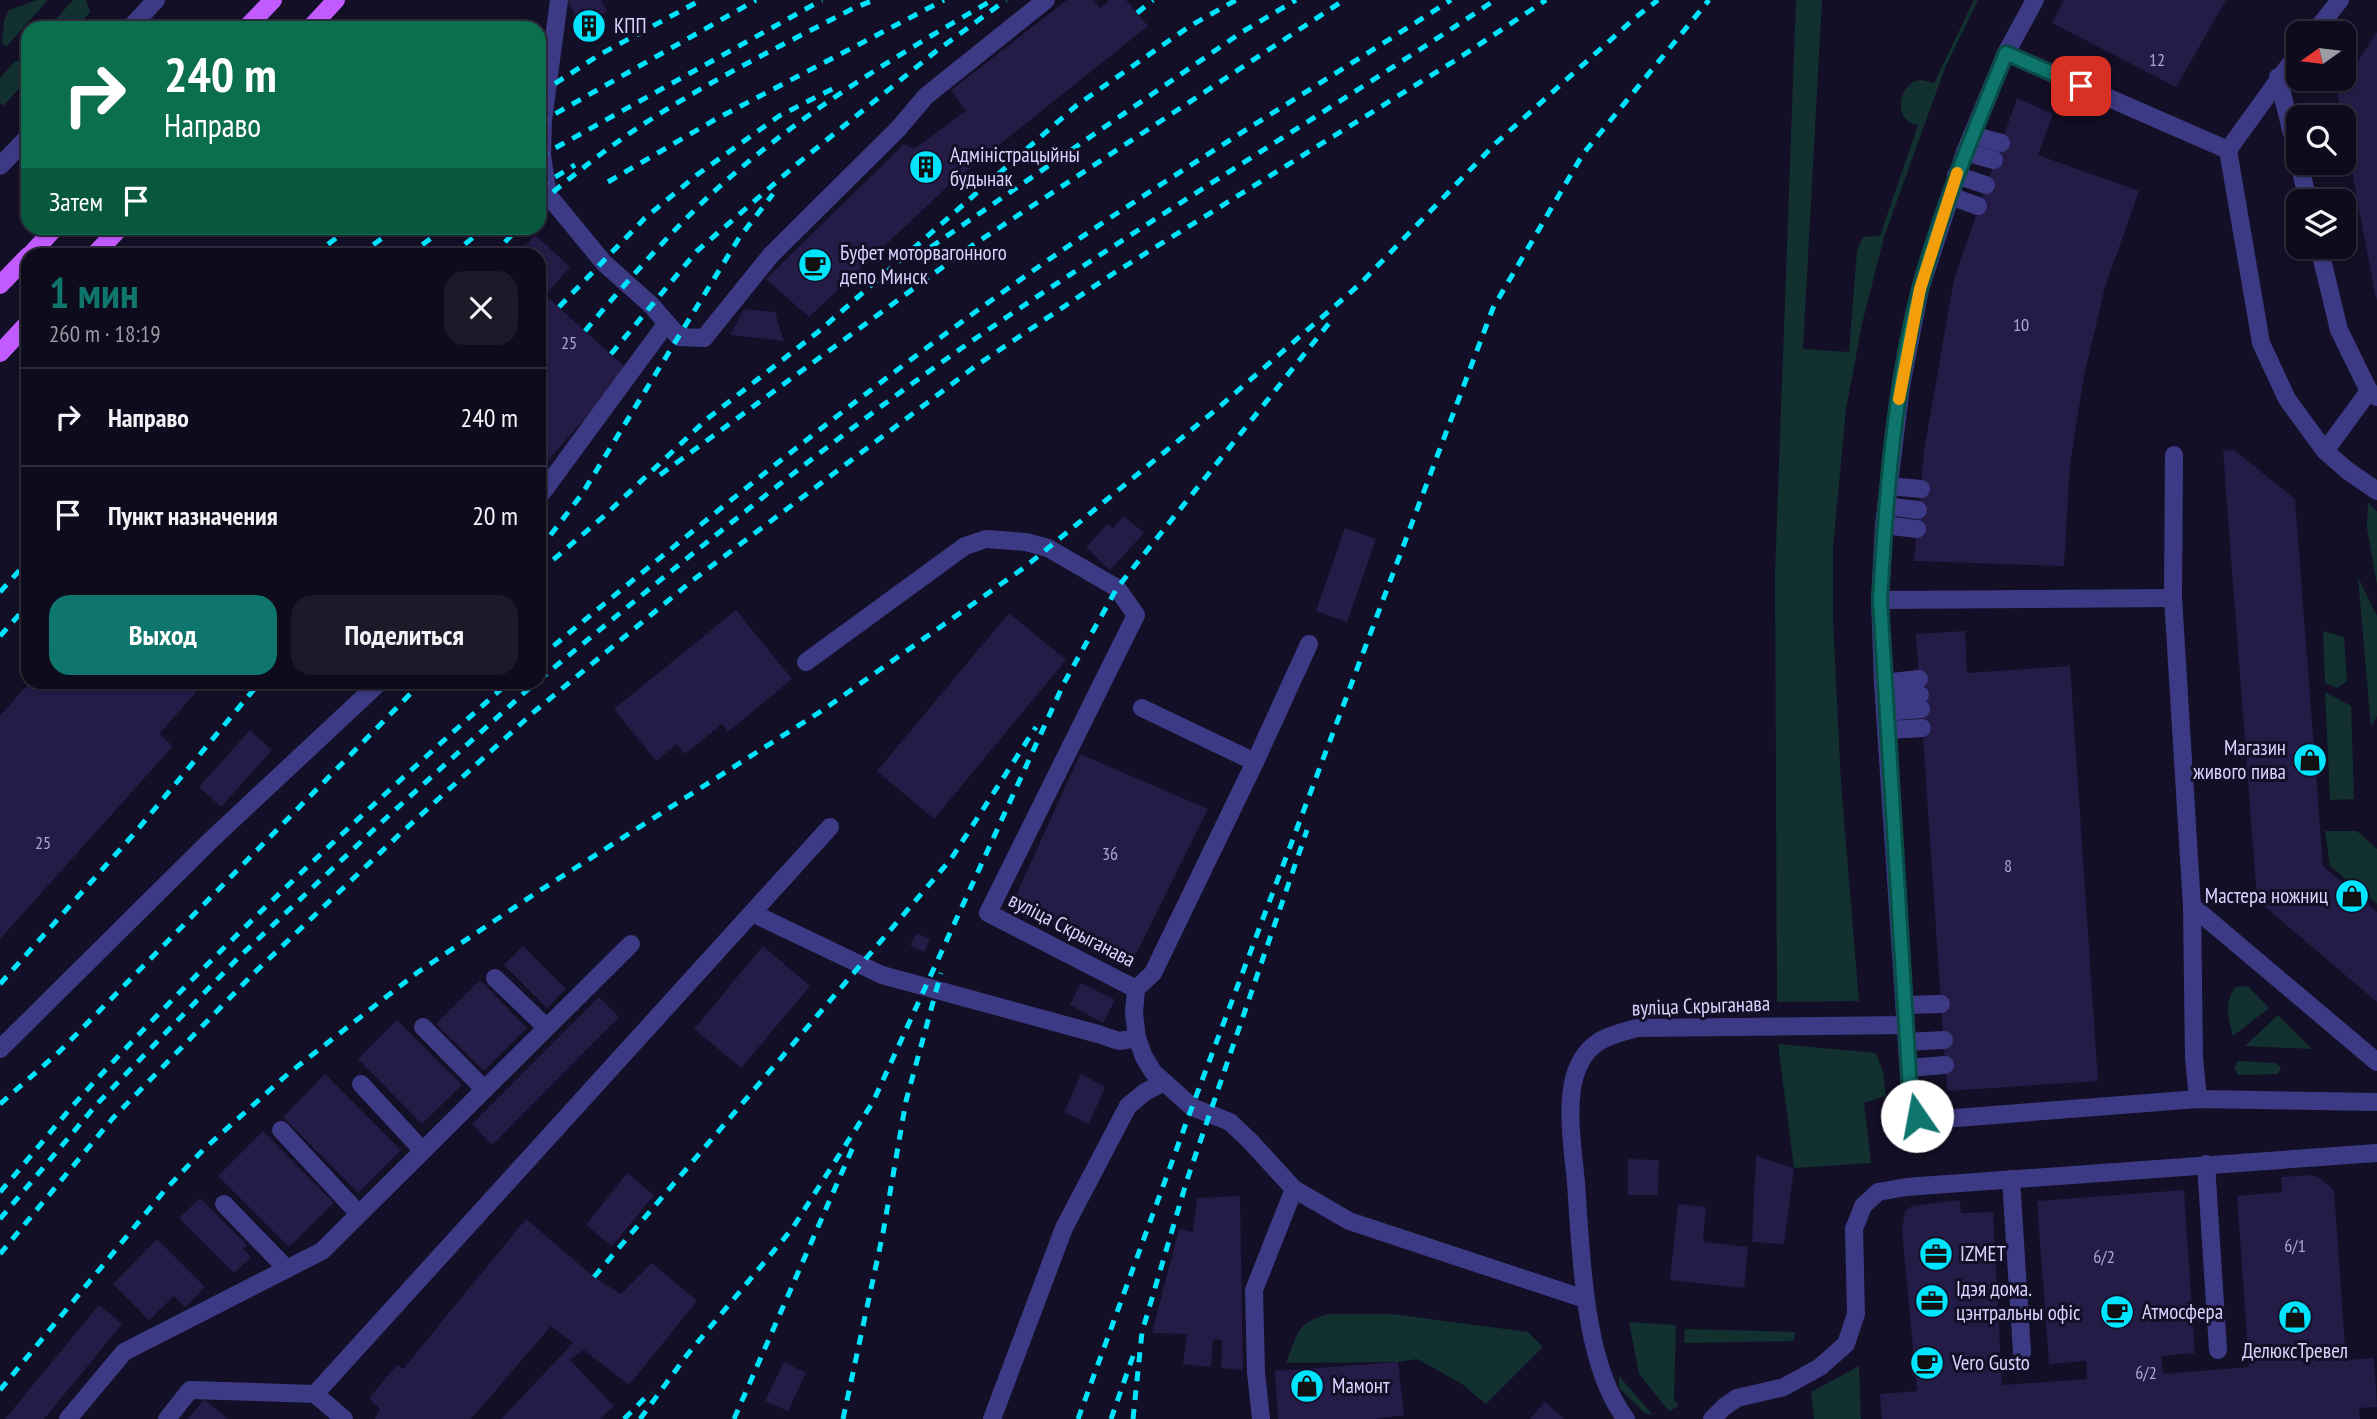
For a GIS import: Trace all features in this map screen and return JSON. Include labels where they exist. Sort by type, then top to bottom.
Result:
[{"type":"main road","points":[[253,21],[273,0]]},
{"type":"main road","points":[[316,21],[336,0]]},
{"type":"main road","points":[[36,248],[48,235]]},
{"type":"main road","points":[[101,248],[113,235]]},
{"type":"main road","points":[[0,285],[21,263]]},
{"type":"main road","points":[[0,353],[21,330]]},
{"type":"street","points":[[136,21],[156,0]]},
{"type":"street","points":[[546,98],[559,0]]},
{"type":"street","points":[[546,182],[548,195],[604,263],[651,305],[679,337],[704,338],[771,255],[898,129],[926,96],[1046,0]]},
{"type":"street","points":[[2035,0],[2006,53],[1968,144],[1920,289],[1900,386],[1886,506],[1880,600],[1911,1106],[1917,1116],[1930,1119],[2198,1099],[2377,1102]]},
{"type":"street","points":[[2323,21],[2340,0]]},
{"type":"street","points":[[2006,53],[2228,150]]},
{"type":"street","points":[[2286,67],[2228,150],[2261,343],[2287,399],[2325,451],[2377,491]]},
{"type":"street","points":[[2278,77],[2286,110]]},
{"type":"street","points":[[1968,144],[2001,143]]},
{"type":"street","points":[[0,166],[21,144]]},
{"type":"street","points":[[1968,144],[1994,160]]},
{"type":"street","points":[[1956,175],[1986,185]]},
{"type":"street","points":[[1950,195],[1978,206]]},
{"type":"street","points":[[2322,259],[2339,330],[2373,394],[2325,451]]},
{"type":"street","points":[[546,487],[666,324]]},
{"type":"street","points":[[2174,455],[2173,598],[2192,906],[2194,1057],[2198,1099]]},
{"type":"street","points":[[1889,486],[1921,489]]},
{"type":"street","points":[[1886,506],[1918,510]]},
{"type":"street","points":[[1884,525],[1917,528]]},
{"type":"street","name":"вуліца Скрыганава","points":[[806,662],[965,546],[986,539],[1027,542],[1048,548],[1117,588],[1136,615],[988,913],[1136,989],[1134,1013],[1143,1057],[1164,1082],[1192,1107],[1230,1122],[1294,1189],[1349,1221],[1585,1299]]},
{"type":"street","points":[[1880,600],[2173,598]]},
{"type":"street","points":[[1136,989],[1153,973],[1309,644]]},
{"type":"street","points":[[0,1049],[211,840],[373,689]]},
{"type":"street","points":[[1885,706],[1920,694],[1885,706]]},
{"type":"street","points":[[1885,706],[1922,728]]},
{"type":"street","points":[[1142,708],[1255,762]]},
{"type":"street","points":[[315,1394],[830,827]]},
{"type":"street","points":[[2192,906],[2377,1062]]},
{"type":"street","points":[[752,913],[882,975],[1112,1040],[1137,1038]]},
{"type":"street","points":[[68,1419],[124,1352],[322,1251],[631,944]]},
{"type":"street","points":[[495,978],[546,1027]]},
{"type":"street","points":[[1906,1005],[1941,1004]]},
{"type":"street","points":[[422,1027],[484,1088]]},
{"type":"street","name":"вуліца Скрыганава","points":[[1626,1419],[1603,1376],[1585,1299],[1572,1132],[1572,1094],[1578,1067],[1590,1048],[1606,1036],[1637,1028],[1907,1034],[1944,1040]]},
{"type":"street","points":[[1909,1068],[1945,1065]]},
{"type":"street","points":[[992,1419],[1064,1228],[1128,1106],[1145,1092],[1164,1082]]},
{"type":"street","points":[[361,1084],[423,1151]]},
{"type":"street","points":[[281,1130],[359,1214]]},
{"type":"street","points":[[1712,1419],[1737,1398],[1784,1387],[1820,1367],[1846,1344],[1856,1314],[1854,1229],[1863,1206],[1878,1192],[1906,1186],[2377,1153]]},
{"type":"street","points":[[2206,1164],[2218,1350]]},
{"type":"street","points":[[2011,1178],[2022,1352]]},
{"type":"street","points":[[1261,1419],[1256,1373],[1254,1290],[1294,1189]]},
{"type":"street","points":[[224,1204],[287,1269]]},
{"type":"street","points":[[167,1419],[190,1390],[315,1394],[344,1419]]},
{"type":"green space","points":[[37,0],[48,0],[29,21],[21,21],[21,30],[6,47],[2,43],[4,21],[9,10]]},
{"type":"green space","points":[[73,0],[86,0],[90,12],[82,21],[54,21]]},
{"type":"green space","points":[[1796,0],[1822,0],[1803,349],[1849,352],[1857,250],[1863,237],[1880,236],[1918,125],[1903,116],[1901,104],[1904,92],[1916,81],[1934,83],[1974,0],[1978,0],[1945,68],[1884,237],[1862,324],[1846,409],[1833,548],[1833,620],[1841,783],[1859,1001],[1777,1002],[1775,573]]},
{"type":"green space","points":[[21,60],[21,87],[3,106],[0,103],[0,78],[14,62]]},
{"type":"green space","points":[[2368,502],[2377,512],[2377,585],[2367,528]]},
{"type":"green space","points":[[2358,577],[2377,616],[2377,716],[2371,727]]},
{"type":"green space","points":[[2323,631],[2344,637],[2347,681],[2337,688],[2325,683]]},
{"type":"green space","points":[[2325,692],[2351,706],[2354,799],[2330,800]]},
{"type":"green space","points":[[2325,831],[2357,831],[2377,849],[2377,904],[2330,866]]},
{"type":"green space","points":[[2248,986],[2269,1008],[2233,1036],[2229,1000],[2235,987]]},
{"type":"green space","points":[[2278,1015],[2312,1049],[2245,1046]]},
{"type":"green space","points":[[1778,1044],[1876,1053],[1883,1072],[1886,1096],[1864,1103],[1871,1163],[1794,1168]]},
{"type":"green space","points":[[2238,1061],[2276,1063],[2281,1068],[2278,1074],[2238,1075],[2234,1067]]},
{"type":"green space","points":[[1328,1314],[1392,1314],[1528,1332],[1543,1347],[1486,1404],[1462,1384],[1417,1359],[1398,1362],[1286,1363],[1296,1337],[1304,1326]]},
{"type":"green space","points":[[1629,1322],[1676,1325],[1674,1399],[1679,1406],[1669,1411],[1639,1374]]},
{"type":"green space","points":[[1685,1329],[1795,1332],[1794,1341],[1684,1343]]},
{"type":"green space","points":[[1859,1366],[1861,1419],[1814,1419],[1811,1392]]},
{"type":"green space","points":[[1619,1376],[1653,1415],[1645,1413],[1619,1388]]},
{"type":"building","name":"КПП","points":[[567,0],[601,0],[607,11],[593,19],[601,33],[588,39]]},
{"type":"building","name":"Адміністрацыйны будынак","points":[[1067,0],[1094,0],[1100,9],[1109,0],[1126,0],[1148,26],[948,186],[809,317],[766,279],[904,144],[914,149],[966,111],[951,90]]},
{"type":"building","points":[[2064,0],[2226,0],[2176,87],[2052,23]]},
{"type":"building","points":[[2377,32],[2376,299],[2353,175],[2356,175],[2356,105],[2339,105],[2337,93],[2356,91],[2356,64]]},
{"type":"building","points":[[2017,98],[2053,114],[2038,155],[2139,191],[2105,287],[2084,376],[2070,464],[2064,566],[1914,561],[1924,451],[1954,279]]},
{"type":"building","points":[[535,235],[570,267],[546,294],[546,248],[524,248]]},
{"type":"building","points":[[546,296],[628,370],[546,462]]},
{"type":"building","points":[[744,309],[775,312],[784,341],[730,335]]},
{"type":"building","points":[[2234,450],[2295,499],[2323,866],[2377,912],[2377,1002],[2257,900],[2223,451]]},
{"type":"building","points":[[1124,516],[1144,533],[1110,570],[1086,547],[1108,524],[1113,528]]},
{"type":"building","points":[[1345,528],[1376,539],[1347,622],[1316,611]]},
{"type":"building","points":[[736,610],[792,679],[728,732],[722,724],[685,754],[677,744],[656,761],[614,709]]},
{"type":"building","points":[[1009,613],[1066,660],[934,819],[877,771]]},
{"type":"building","points":[[1965,631],[1967,673],[2070,666],[2098,1081],[1947,1091],[1916,634]]},
{"type":"building","points":[[24,689],[199,689],[159,734],[173,746],[0,939],[0,716]]},
{"type":"building","points":[[250,730],[272,750],[221,807],[199,787]]},
{"type":"building","points":[[1080,754],[1208,809],[1131,964],[1014,900]]},
{"type":"building","points":[[917,933],[930,940],[924,952],[910,945]]},
{"type":"building","points":[[523,946],[566,989],[547,1008],[504,965]]},
{"type":"building","points":[[763,946],[810,986],[741,1068],[694,1029]]},
{"type":"building","points":[[480,980],[527,1028],[484,1071],[436,1024]]},
{"type":"building","points":[[1081,983],[1115,1000],[1103,1023],[1070,1005]]},
{"type":"building","points":[[599,997],[619,1017],[492,1145],[472,1124]]},
{"type":"building","points":[[397,1020],[462,1085],[422,1124],[358,1059]]},
{"type":"building","points":[[325,1074],[401,1150],[358,1193],[283,1117]]},
{"type":"building","points":[[1081,1074],[1105,1087],[1089,1124],[1064,1112]]},
{"type":"building","points":[[263,1131],[334,1203],[289,1247],[218,1176]]},
{"type":"building","points":[[1756,1156],[1794,1168],[1784,1244],[1752,1242]]},
{"type":"building","points":[[1628,1159],[1659,1160],[1658,1195],[1628,1195]]},
{"type":"building","points":[[627,1173],[654,1195],[612,1246],[586,1225]]},
{"type":"building","points":[[2281,1177],[2318,1177],[2334,1190],[2346,1360],[2374,1358],[2377,1407],[2359,1408],[2360,1419],[1882,1419],[1880,1394],[1917,1391],[1902,1230],[1905,1211],[1912,1206],[1960,1200],[1961,1213],[1993,1212],[2002,1385],[2087,1379],[2086,1361],[2049,1364],[2037,1201],[2184,1190],[2195,1353],[2161,1356],[2163,1374],[2249,1367],[2237,1196],[2282,1192]]},
{"type":"building","points":[[1240,1196],[1243,1370],[1221,1368],[1222,1340],[1213,1339],[1211,1367],[1183,1364],[1187,1334],[1152,1333],[1179,1229],[1193,1232],[1197,1198]]},
{"type":"building","points":[[200,1198],[247,1245],[243,1249],[251,1257],[234,1273],[179,1218]]},
{"type":"building","points":[[1678,1204],[1706,1207],[1703,1242],[1748,1247],[1744,1288],[1670,1280]]},
{"type":"building","points":[[526,1219],[594,1277],[621,1294],[652,1263],[697,1301],[629,1385],[584,1350],[570,1360],[614,1406],[600,1419],[501,1419],[573,1343],[551,1326],[471,1419],[375,1419],[380,1409],[369,1398],[397,1365],[403,1369]]},
{"type":"building","points":[[157,1239],[205,1287],[185,1307],[174,1296],[149,1320],[113,1284]]},
{"type":"building","points":[[99,1305],[122,1324],[44,1419],[5,1419]]},
{"type":"building","points":[[784,1362],[806,1373],[788,1411],[765,1401]]},
{"type":"building","points":[[1398,1362],[1404,1415],[1375,1419],[1278,1419],[1275,1371]]},
{"type":"building","points":[[204,1399],[228,1419],[188,1419]]},
{"type":"building","points":[[1545,1402],[1564,1419],[1530,1419]]},
{"type":"railway","points":[[546,89],[599,55],[701,0]]},
{"type":"railway","points":[[546,119],[756,0]]},
{"type":"railway","points":[[546,153],[822,0]]},
{"type":"railway","points":[[546,199],[651,119],[785,43],[874,0]]},
{"type":"railway","points":[[608,182],[716,119],[944,0]]},
{"type":"railway","points":[[611,354],[697,251],[797,164],[935,52],[1006,0]]},
{"type":"railway","points":[[1137,13],[1153,0]]},
{"type":"railway","points":[[546,566],[603,517],[707,419],[818,332],[1077,105],[1190,26],[1236,0]]},
{"type":"railway","points":[[915,258],[1242,32],[1296,0]]},
{"type":"railway","points":[[660,475],[970,247],[1344,0]]},
{"type":"railway","points":[[546,652],[809,438],[947,333],[1089,232],[1451,0]]},
{"type":"railway","points":[[546,674],[803,466],[966,345],[1097,257],[1495,0]]},
{"type":"railway","points":[[0,1254],[113,1118],[254,973],[401,833],[535,711],[693,580],[977,365],[1114,273],[1459,58],[1546,0]]},
{"type":"railway","points":[[0,1390],[165,1190],[204,1149],[289,1073],[418,972],[536,893],[823,710],[1025,567],[1218,408],[1360,284],[1496,143],[1658,0]]},
{"type":"railway","points":[[1078,1419],[1192,1107],[1493,308],[1583,154],[1709,0]]},
{"type":"railway","points":[[585,331],[676,229],[708,197],[773,142],[843,92],[989,2]]},
{"type":"railway","points":[[559,307],[645,218],[698,174],[779,116],[836,87]]},
{"type":"railway","points":[[546,183],[575,165]]},
{"type":"railway","points":[[546,541],[582,494],[739,238],[773,194]]},
{"type":"railway","points":[[323,248],[340,235]]},
{"type":"railway","points":[[369,248],[386,235]]},
{"type":"railway","points":[[418,248],[436,235]]},
{"type":"railway","points":[[460,248],[476,235]]},
{"type":"railway","points":[[499,248],[512,235]]},
{"type":"railway","points":[[640,1419],[687,1355],[792,1229],[873,1102],[1064,683],[1117,588],[1334,317]]},
{"type":"railway","points":[[0,592],[21,569]]},
{"type":"railway","points":[[0,636],[21,613]]},
{"type":"railway","points":[[0,984],[133,835],[254,689]]},
{"type":"railway","points":[[0,1104],[59,1052],[415,689]]},
{"type":"railway","points":[[0,1192],[86,1091],[187,985],[400,780],[501,689]]},
{"type":"railway","points":[[0,1219],[97,1104],[237,959],[528,689]]},
{"type":"railway","points":[[594,1277],[951,859],[1036,727]]},
{"type":"railway","points":[[1133,1419],[1142,1332],[1187,1180],[1307,830]]},
{"type":"railway","points":[[843,1419],[883,1233],[906,1101],[941,973]]},
{"type":"railway","points":[[734,1419],[853,1147]]},
{"type":"railway","points":[[1111,1419],[1133,1356]]},
{"type":"railway","points":[[624,1419],[651,1392]]},
{"type":"slow traffic","points":[[1899,399],[1920,289],[1957,173]]},
{"type":"place","name":"КПП","points":[[589,26]]},
{"type":"place","name":"Адміністрацыйны будынак","points":[[926,167]]},
{"type":"place","name":"Буфет моторвагонного депо Минск","points":[[815,265]]},
{"type":"place","name":"Магазин живого пива","points":[[2310,760]]},
{"type":"place","name":"Мастера ножниц","points":[[2352,896]]},
{"type":"place","name":"IZMET","points":[[1936,1254]]},
{"type":"place","name":"Ідэя дома. цэнтральны офіс","points":[[1932,1301]]},
{"type":"place","name":"Атмосфера","points":[[2117,1312]]},
{"type":"place","name":"ДелюксТревел","points":[[2295,1317]]},
{"type":"place","name":"Vero Gusto","points":[[1927,1363]]},
{"type":"place","name":"Мамонт","points":[[1307,1386]]},
{"type":"route","points":[[1917,1116],[1911,1106],[1880,600],[1884,525],[1900,386],[1920,289],[1965,152],[2006,53],[2081,86]]}]
